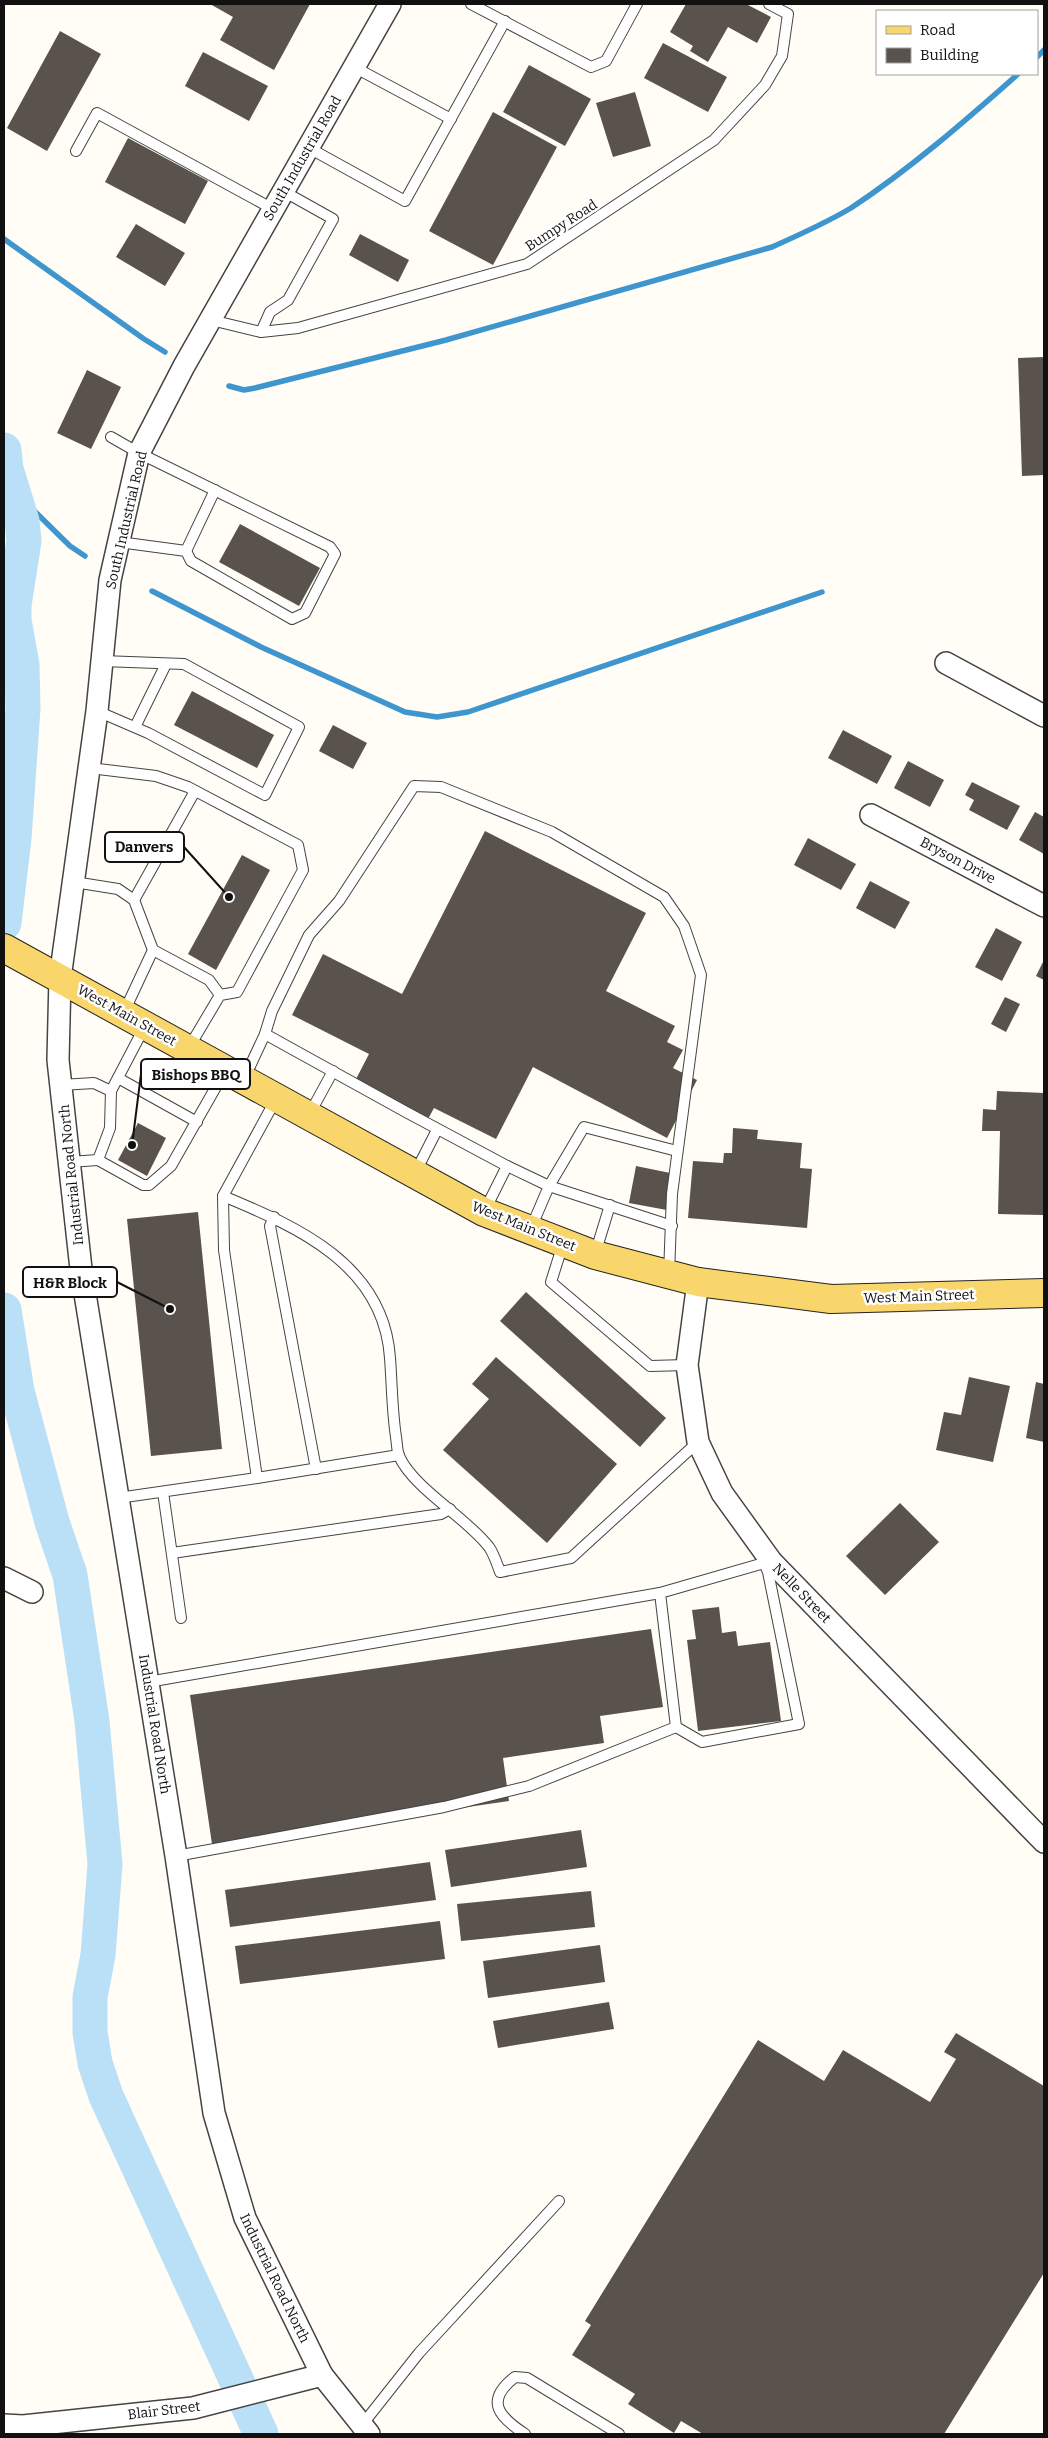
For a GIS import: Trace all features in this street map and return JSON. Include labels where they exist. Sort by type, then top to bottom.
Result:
[{"type":"main road","name":"West Main Street","points":[[15,954],[484,1212],[595,1255],[698,1282],[832,1299],[1044,1293]]},
{"type":"street","name":"South Industrial Road","points":[[60,978],[90,768],[110,580],[139,453],[210,320],[390,4]]},
{"type":"street","points":[[946,663],[1044,716]]},
{"type":"street","name":"Bryson Drive","points":[[871,815],[1044,906]]},
{"type":"street","name":"Industrial Road North","points":[[60,978],[58,1060],[82,1269],[176,1856],[214,2113],[245,2218],[322,2376],[365,2430]]},
{"type":"street","name":"Nelle Street","points":[[698,1282],[687,1365],[698,1442],[722,1493],[767,1562],[1044,1842]]},
{"type":"street","points":[[4,1578],[32,1592]]},
{"type":"street","name":"Blair Street","points":[[4,2425],[23,2426],[193,2408],[322,2376]]},
{"type":"lane","points":[[471,4],[591,67],[606,61],[637,4]]},
{"type":"lane","name":"Bumpy Road","points":[[210,320],[261,332],[298,328],[527,264],[714,140],[765,84],[782,56],[788,14],[769,4]]},
{"type":"lane","points":[[308,148],[405,201],[505,21]]},
{"type":"lane","points":[[354,67],[451,119]]},
{"type":"lane","points":[[76,151],[97,113],[278,200],[333,219],[288,300],[270,312],[261,332]]},
{"type":"lane","points":[[111,437],[139,453],[330,547],[335,554],[305,613],[292,619],[191,561],[186,551]]},
{"type":"lane","points":[[186,551],[215,490]]},
{"type":"lane","points":[[119,542],[186,551]]},
{"type":"lane","points":[[97,712],[135,727],[265,795],[299,727],[184,664],[102,661]]},
{"type":"lane","points":[[135,727],[166,664]]},
{"type":"lane","points":[[90,768],[156,776],[195,791],[298,845],[303,870],[237,992],[220,995],[188,1049]]},
{"type":"lane","points":[[69,1162],[98,1160],[143,1185],[149,1185],[172,1166],[197,1122],[265,1034],[272,1011],[309,935],[340,901],[414,786],[441,787],[552,832],[664,897],[684,926],[701,975],[672,1194],[669,1275]]},
{"type":"lane","points":[[134,900],[195,791]]},
{"type":"lane","points":[[74,882],[118,889],[134,900],[154,950],[118,1078],[111,1091],[110,1128],[98,1160]]},
{"type":"lane","points":[[154,950],[210,980],[220,995]]},
{"type":"lane","points":[[265,1034],[507,1166],[550,1186],[672,1226]]},
{"type":"lane","points":[[309,1116],[333,1071]]},
{"type":"lane","points":[[118,1078],[197,1122]]},
{"type":"lane","points":[[61,1085],[94,1083],[111,1091]]},
{"type":"lane","points":[[257,1478],[224,1250],[223,1196],[277,1098]]},
{"type":"lane","points":[[530,1231],[550,1186],[584,1127],[677,1151]]},
{"type":"lane","points":[[414,1174],[438,1130]]},
{"type":"lane","points":[[484,1212],[507,1166]]},
{"type":"lane","points":[[223,1196],[274,1217],[302,1233],[335,1256],[356,1274],[371,1293],[382,1319],[390,1355],[393,1417],[399,1455],[414,1477],[491,1549],[500,1572],[571,1558],[698,1442]]},
{"type":"lane","points":[[595,1255],[610,1205]]},
{"type":"lane","points":[[274,1217],[270,1226],[316,1469]]},
{"type":"lane","points":[[563,1244],[551,1282],[650,1366],[687,1365]]},
{"type":"lane","points":[[118,1498],[399,1455]]},
{"type":"lane","points":[[162,1492],[181,1618]]},
{"type":"lane","points":[[172,1553],[441,1514],[450,1509]]},
{"type":"lane","points":[[148,1682],[660,1593],[767,1562],[799,1724],[702,1742],[676,1727]]},
{"type":"lane","points":[[660,1593],[676,1727]]},
{"type":"lane","points":[[176,1856],[444,1807],[529,1786],[606,1757],[676,1727]]},
{"type":"lane","points":[[365,2430],[419,2353],[559,2201]]},
{"type":"lane","points":[[525,2434],[506,2421],[498,2410],[497,2400],[504,2385],[515,2377],[526,2378],[619,2434]]},
{"type":"building","points":[[210,4],[310,4],[274,70],[220,40],[233,17]]},
{"type":"building","points":[[686,4],[746,4],[771,17],[757,43],[728,27],[708,62],[690,51],[693,46],[670,32]]},
{"type":"building","points":[[60,31],[101,54],[47,151],[7,128]]},
{"type":"building","points":[[663,43],[727,77],[708,112],[644,78]]},
{"type":"building","points":[[203,52],[268,86],[249,121],[185,86]]},
{"type":"building","points":[[529,65],[591,99],[565,146],[503,112]]},
{"type":"building","points":[[635,92],[651,146],[613,157],[596,103]]},
{"type":"building","points":[[493,112],[557,147],[493,265],[429,231]]},
{"type":"building","points":[[128,138],[208,181],[185,224],[105,182]]},
{"type":"building","points":[[136,224],[185,253],[165,286],[116,257]]},
{"type":"building","points":[[360,234],[409,260],[398,282],[349,255]]},
{"type":"building","points":[[1044,357],[1044,475],[1022,476],[1018,358]]},
{"type":"building","points":[[87,370],[121,387],[91,449],[57,433]]},
{"type":"building","points":[[240,524],[320,568],[299,606],[219,562]]},
{"type":"building","points":[[192,691],[274,735],[257,768],[174,725]]},
{"type":"building","points":[[333,725],[367,743],[353,769],[319,751]]},
{"type":"building","points":[[843,730],[892,756],[877,784],[828,758]]},
{"type":"building","points":[[908,761],[944,780],[930,807],[894,788]]},
{"type":"building","points":[[972,782],[1020,806],[1007,830],[969,810],[974,800],[965,795]]},
{"type":"building","points":[[1035,812],[1044,817],[1044,854],[1019,840]]},
{"type":"building","points":[[485,831],[646,913],[606,991],[675,1026],[667,1042],[683,1050],[673,1068],[697,1080],[667,1138],[533,1067],[496,1139],[434,1108],[428,1119],[355,1081],[369,1054],[292,1015],[323,954],[402,994]]},
{"type":"building","points":[[808,838],[856,864],[841,890],[794,865]]},
{"type":"building","points":[[242,855],[270,870],[216,970],[188,954]]},
{"type":"building","points":[[870,881],[910,902],[895,929],[856,908]]},
{"type":"building","points":[[996,928],[1022,942],[1002,981],[975,967]]},
{"type":"building","points":[[1044,960],[1044,980],[1036,976]]},
{"type":"building","points":[[1005,997],[1020,1004],[1006,1032],[991,1024]]},
{"type":"building","points":[[997,1091],[1044,1093],[1044,1215],[998,1214],[1000,1131],[982,1131],[983,1109],[996,1110]]},
{"type":"building","points":[[138,1123],[166,1138],[147,1176],[118,1160]]},
{"type":"building","points":[[733,1128],[758,1130],[757,1139],[802,1143],[800,1168],[812,1169],[807,1228],[688,1218],[693,1161],[723,1163],[724,1153],[732,1153]]},
{"type":"building","points":[[636,1166],[680,1175],[672,1211],[629,1203]]},
{"type":"building","points":[[198,1212],[222,1449],[151,1456],[127,1219]]},
{"type":"building","points":[[526,1292],[666,1418],[640,1447],[500,1321]]},
{"type":"building","points":[[496,1357],[617,1464],[547,1543],[443,1450],[489,1399],[472,1384]]},
{"type":"building","points":[[969,1377],[1010,1386],[993,1462],[936,1450],[944,1412],[961,1415]]},
{"type":"building","points":[[1036,1382],[1044,1384],[1044,1442],[1026,1438]]},
{"type":"building","points":[[900,1503],[939,1542],[885,1595],[846,1556]]},
{"type":"building","points":[[719,1607],[722,1633],[736,1631],[738,1646],[770,1642],[781,1721],[698,1731],[687,1640],[696,1639],[692,1610]]},
{"type":"building","points":[[651,1629],[663,1707],[600,1716],[604,1743],[503,1758],[509,1801],[212,1844],[190,1695]]},
{"type":"building","points":[[581,1830],[587,1867],[451,1887],[445,1850]]},
{"type":"building","points":[[430,1862],[436,1900],[230,1927],[225,1890]]},
{"type":"building","points":[[591,1891],[595,1927],[461,1941],[457,1904]]},
{"type":"building","points":[[440,1921],[445,1959],[240,1984],[235,1946]]},
{"type":"building","points":[[600,1945],[605,1982],[488,1998],[483,1961]]},
{"type":"building","points":[[609,2002],[614,2029],[498,2048],[493,2021]]},
{"type":"building","points":[[956,2033],[1044,2086],[1044,2273],[944,2434],[703,2434],[681,2421],[674,2433],[628,2404],[635,2394],[572,2355],[591,2325],[585,2321],[758,2040],[824,2081],[843,2050],[930,2102],[956,2059],[944,2052]]},
{"type":"waterway","points":[[1038,56],[1044,50]]},
{"type":"waterway","points":[[229,386],[244,390],[255,388],[446,340],[772,247],[832,219],[873,193],[937,144],[1017,75]]},
{"type":"waterway","points":[[4,239],[165,352]]},
{"type":"waterway","points":[[4,450],[6,469],[22,521],[24,541],[14,605],[14,620],[22,665],[23,708],[14,838],[4,923]]},
{"type":"waterway","points":[[13,490],[70,546],[85,556]]},
{"type":"waterway","points":[[152,591],[261,647],[405,712],[437,717],[468,712],[822,592]]},
{"type":"waterway","points":[[4,1310],[17,1391],[52,1522],[70,1575],[92,1721],[105,1864],[98,1955],[90,1997],[90,2032],[95,2063],[106,2096],[261,2434]]},
{"type":"place","name":"Danvers","points":[[229,897]]},
{"type":"place","name":"Bishops BBQ","points":[[132,1145]]},
{"type":"place","name":"H&R Block","points":[[170,1309]]}]
